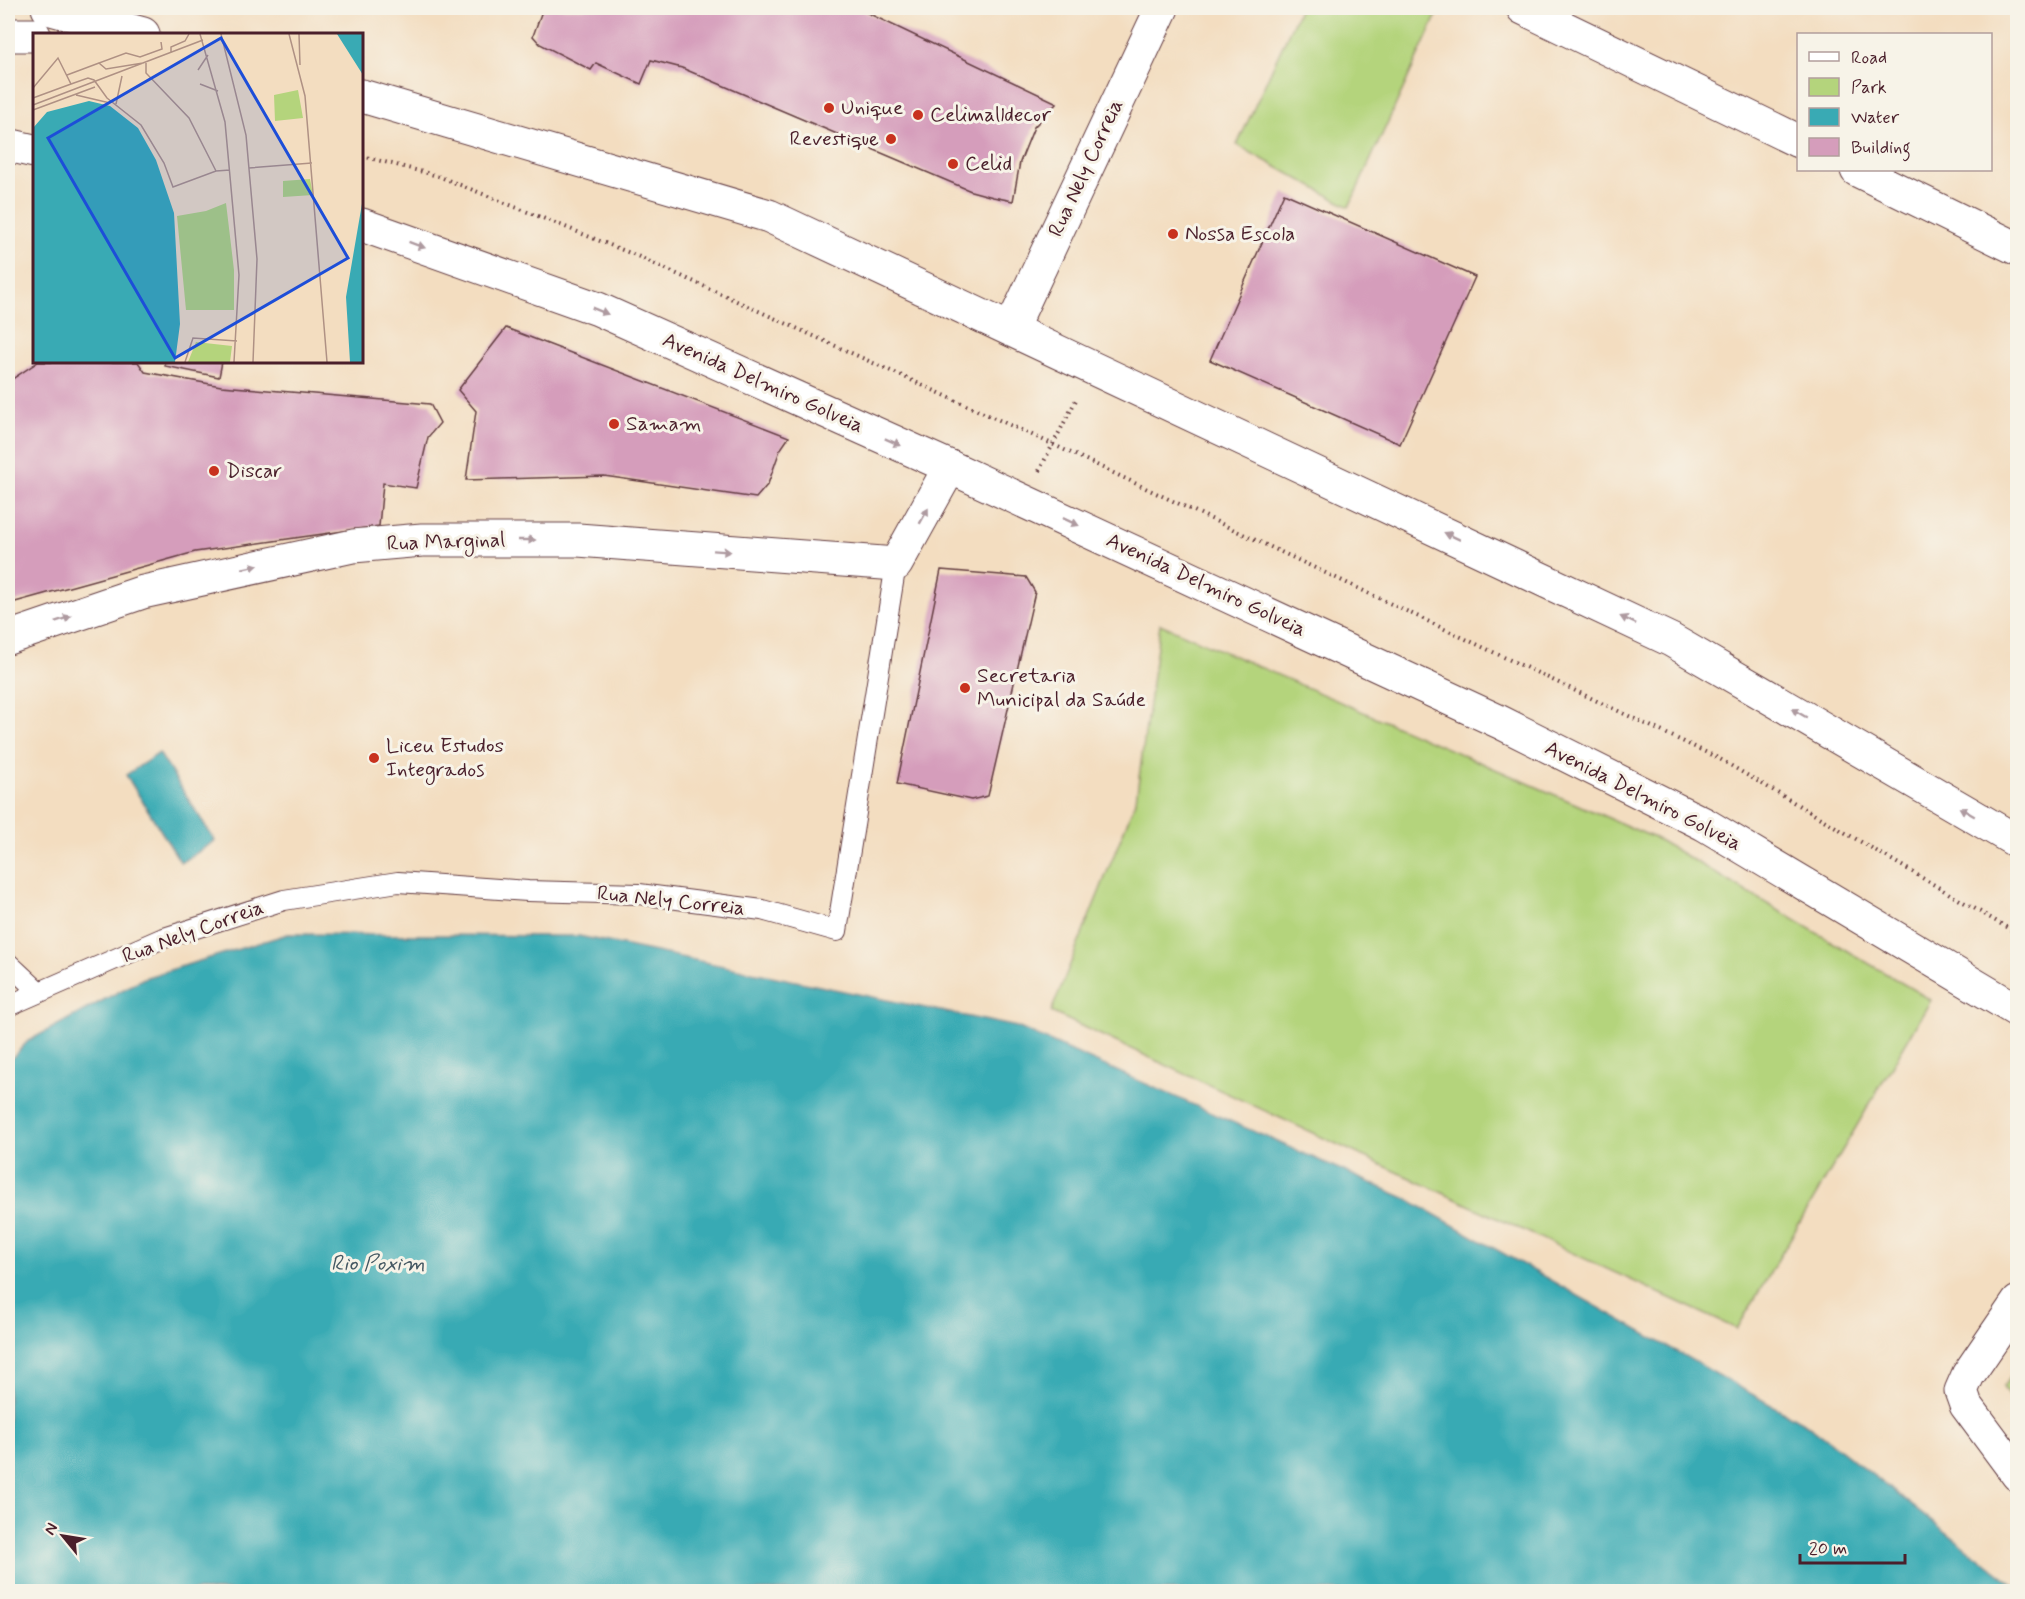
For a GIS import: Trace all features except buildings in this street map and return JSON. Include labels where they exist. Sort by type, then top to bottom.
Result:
[{"type":"main road","points":[[48,8],[139,33]]},
{"type":"main road","name":"Rua Nely Correia","points":[[1011,329],[1162,8]]},
{"type":"main road","points":[[1523,8],[1797,141]]},
{"type":"main road","points":[[8,35],[33,35]]},
{"type":"main road","points":[[363,96],[769,216],[1671,640],[2018,842]]},
{"type":"main road","points":[[363,119],[460,144],[492,145],[508,138]]},
{"type":"main road","points":[[8,145],[33,151]]},
{"type":"main road","points":[[1859,171],[2018,249]]},
{"type":"main road","name":"Avenida Delmiro Golveia","points":[[363,227],[598,309],[951,467],[1489,717],[1704,824],[2018,1011]]},
{"type":"main road","name":"Rua Nely Correia","points":[[896,564],[951,467]]},
{"type":"main road","name":"Rua Marginal","points":[[8,638],[143,592],[341,548],[422,540],[578,540],[896,564]]},
{"type":"main road","points":[[2018,1302],[1968,1376],[1961,1391],[1966,1405],[2018,1475]]},
{"type":"lane","name":"Rua Nely Correia","points":[[39,992],[161,939],[284,900],[398,882],[528,891],[639,894],[762,910],[837,931],[896,564]]},
{"type":"lane","points":[[8,963],[39,992]]},
{"type":"lane","points":[[8,1006],[39,992]]},
{"type":"lane","points":[[8,1020],[39,992]]},
{"type":"path","points":[[363,156],[438,177],[634,255],[1052,444],[1718,758],[2018,934]]},
{"type":"path","points":[[1023,501],[1093,367]]},
{"type":"green space","points":[[1300,8],[1440,8],[1349,207],[1237,145]]},
{"type":"green space","points":[[1160,624],[1657,839],[1931,1000],[1737,1329],[1051,1012],[1136,800]]},
{"type":"green space","points":[[2017,1366],[2017,1410],[2003,1387]]},
{"type":"water","points":[[159,753],[215,841],[181,863],[126,775]]},
{"type":"water","name":"Rio Poxim","points":[[288,934],[579,936],[1017,1027],[1407,1199],[1812,1428],[2017,1587],[2017,1591],[8,1591],[8,1062],[28,1041],[144,978]]},
{"type":"place","name":"Unique","points":[[829,108]]},
{"type":"place","name":"Celimalldecor","points":[[918,115]]},
{"type":"place","name":"Revestique","points":[[891,139]]},
{"type":"place","name":"Celid","points":[[953,164]]},
{"type":"place","name":"Nossa Escola","points":[[1173,234]]},
{"type":"place","name":"Samam","points":[[614,424]]},
{"type":"place","name":"Discar","points":[[214,471]]},
{"type":"place","name":"Secretaria Municipal da Saúde","points":[[965,688]]},
{"type":"place","name":"Liceu Estudos Integrados","points":[[374,758]]}]
